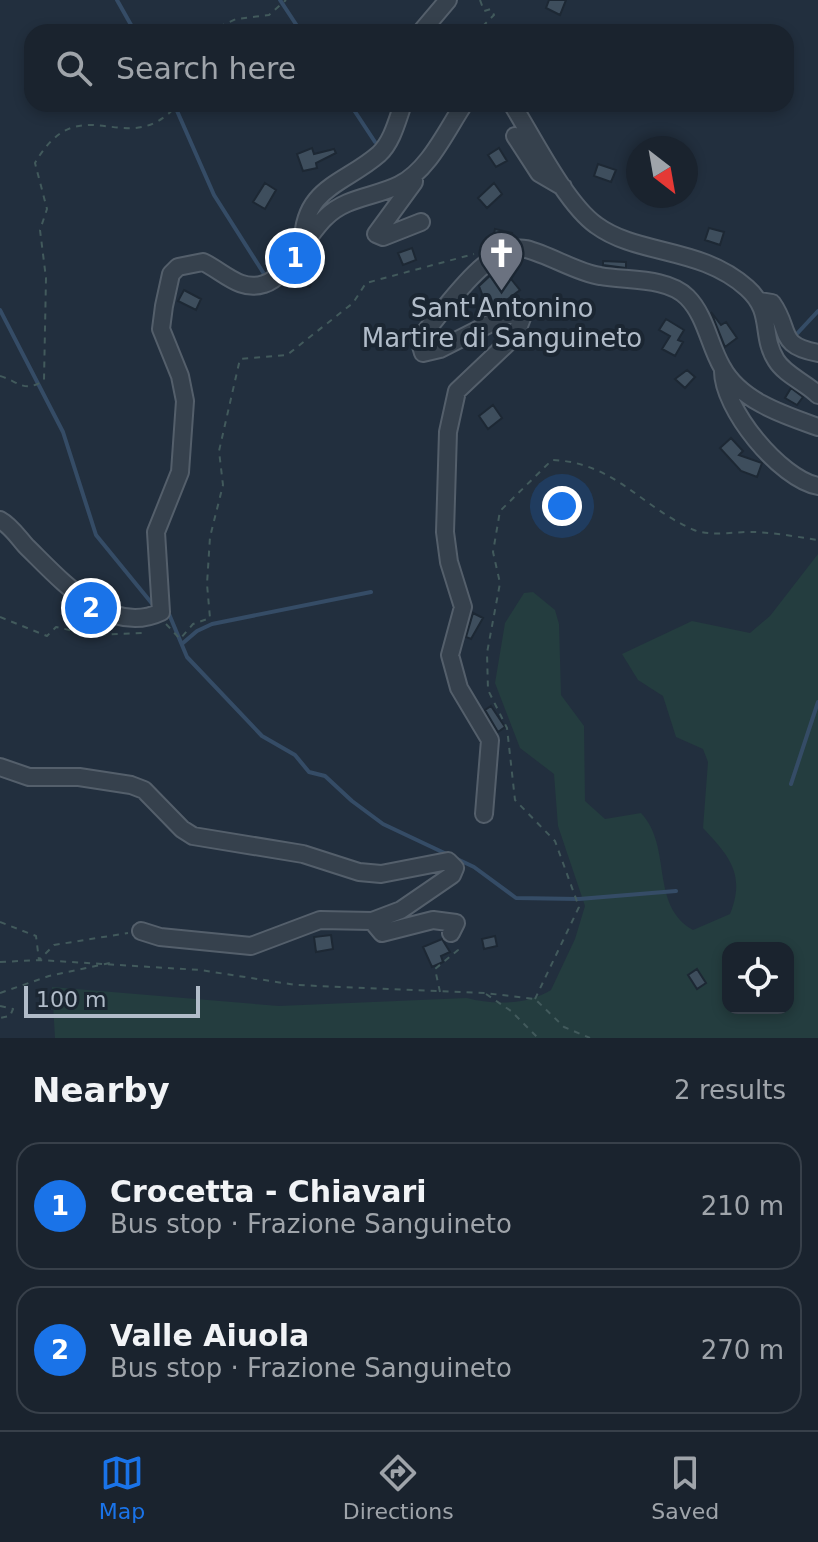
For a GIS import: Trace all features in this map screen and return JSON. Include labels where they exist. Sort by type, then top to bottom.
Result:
[{"type":"street","points":[[428,24],[448,0]]},
{"type":"street","points":[[303,243],[303,225],[319,194],[378,154],[390,138],[400,112]]},
{"type":"street","points":[[0,520],[80,596],[123,618],[149,626],[161,612],[163,604],[156,532],[180,472],[185,401],[180,376],[161,329],[171,274],[178,267],[203,262],[242,286],[268,284],[279,276],[328,214],[350,201],[398,185],[414,175],[458,112]]},
{"type":"street","points":[[517,112],[565,187],[595,225],[715,266],[760,301],[772,303],[787,339],[795,348],[818,353]]},
{"type":"street","points":[[515,136],[539,173],[565,187]]},
{"type":"street","points":[[414,175],[414,182],[376,234],[383,237],[421,222]]},
{"type":"street","points":[[484,814],[490,740],[459,688],[450,655],[463,607],[449,562],[445,532],[448,432],[457,391],[515,336],[522,318],[509,314],[440,349],[423,353],[419,339],[467,281],[494,257],[522,248],[596,276],[671,286],[686,295],[698,310],[723,370],[723,383],[757,440],[781,469],[804,483],[818,486]]},
{"type":"street","points":[[760,301],[767,318],[774,357],[818,395]]},
{"type":"street","points":[[723,370],[754,400],[818,427]]},
{"type":"street","points":[[0,767],[29,777],[79,777],[131,785],[144,790],[182,829],[193,836],[303,854],[359,872],[381,874],[448,861],[454,866],[452,875],[401,910],[372,921],[320,920],[251,946],[160,937],[141,931]]},
{"type":"street","points":[[372,921],[376,930],[382,933],[433,920],[456,923],[451,933]]},
{"type":"path","points":[[225,24],[236,19],[269,15],[286,0]]},
{"type":"path","points":[[480,0],[484,11],[491,9],[494,15],[485,24]]},
{"type":"path","points":[[0,376],[15,387],[33,387],[44,380],[46,278],[40,230],[47,209],[35,163],[48,139],[70,125],[136,130],[164,120],[171,112]]},
{"type":"path","points":[[0,617],[47,636],[56,627],[92,635],[167,623],[180,639],[193,624],[210,618],[209,548],[223,485],[219,451],[240,359],[287,355],[353,303],[366,283],[485,251],[494,257]]},
{"type":"path","points":[[535,999],[579,907],[555,841],[515,800],[507,728],[488,690],[487,653],[500,583],[493,552],[500,511],[552,460],[579,461],[614,476],[654,508],[698,532],[758,532],[818,540]]},
{"type":"path","points":[[0,922],[36,936],[39,960]]},
{"type":"path","points":[[39,960],[54,945],[141,931]]},
{"type":"path","points":[[440,993],[435,969],[458,950],[451,933]]},
{"type":"path","points":[[0,962],[115,962],[200,970],[296,985],[485,993],[535,999],[564,1027],[590,1038]]},
{"type":"path","points":[[0,993],[49,976],[115,962]]},
{"type":"path","points":[[485,993],[511,1011],[538,1038]]},
{"type":"path","points":[[0,1006],[13,1009],[10,1016],[0,1018]]},
{"type":"green space","points":[[818,554],[818,1038],[55,1038],[52,987],[279,1006],[467,998],[510,1002],[531,999],[551,990],[575,939],[585,906],[558,826],[554,774],[520,748],[495,683],[505,623],[524,593],[533,592],[555,610],[559,624],[561,695],[584,726],[585,801],[605,819],[641,813],[651,827],[656,842],[671,906],[679,919],[693,930],[730,914],[736,888],[732,866],[703,828],[708,762],[703,749],[676,737],[663,696],[638,680],[622,654],[692,621],[750,633],[770,616]]},
{"type":"building","points":[[549,0],[566,0],[560,15],[546,8]]},
{"type":"building","points":[[312,148],[314,154],[334,149],[336,153],[316,163],[317,168],[303,171],[297,154]]},
{"type":"building","points":[[499,148],[507,161],[496,167],[488,155]]},
{"type":"building","points":[[598,164],[616,170],[611,182],[594,176]]},
{"type":"building","points":[[265,183],[276,190],[265,209],[253,202]]},
{"type":"building","points":[[494,183],[502,194],[487,208],[478,198]]},
{"type":"building","points":[[709,228],[724,232],[720,245],[705,240]]},
{"type":"building","points":[[495,229],[512,233],[511,239],[492,244]]},
{"type":"building","points":[[412,248],[416,260],[403,265],[398,253]]},
{"type":"building","points":[[603,261],[626,262],[626,268],[603,265]]},
{"type":"building","points":[[306,263],[317,268],[310,287],[298,282]]},
{"type":"building","name":"Sant'Antonino Martire di Sanguineto","points":[[495,271],[501,278],[507,274],[520,290],[495,309],[485,302],[479,286]]},
{"type":"building","points":[[184,290],[201,299],[196,310],[178,301]]},
{"type":"building","points":[[711,312],[721,325],[726,322],[737,338],[725,347]]},
{"type":"building","points":[[666,319],[684,330],[678,340],[683,342],[675,356],[662,349],[670,336],[659,330]]},
{"type":"building","points":[[687,370],[695,377],[685,388],[675,379]]},
{"type":"building","points":[[791,388],[803,397],[797,405],[785,398]]},
{"type":"building","points":[[493,405],[502,418],[488,429],[479,416]]},
{"type":"building","points":[[731,438],[743,451],[739,455],[762,463],[757,477],[741,471],[720,448]]},
{"type":"building","points":[[473,613],[483,618],[471,639],[466,637]]},
{"type":"building","points":[[491,706],[505,727],[498,732],[485,710]]},
{"type":"building","points":[[331,935],[333,949],[316,952],[314,937]]},
{"type":"building","points":[[495,936],[497,946],[484,949],[482,939]]},
{"type":"building","points":[[442,939],[450,952],[441,956],[443,962],[432,967],[423,947]]},
{"type":"building","points":[[697,969],[706,983],[697,989],[688,975]]},
{"type":"waterway","points":[[117,0],[130,24]]},
{"type":"waterway","points":[[280,0],[296,24]]},
{"type":"waterway","points":[[178,112],[214,195],[266,277]]},
{"type":"waterway","points":[[355,112],[375,142]]},
{"type":"waterway","points":[[0,310],[63,432],[96,535],[154,606]]},
{"type":"waterway","points":[[793,338],[818,311]]},
{"type":"waterway","points":[[183,643],[212,624],[371,592]]},
{"type":"waterway","points":[[169,614],[187,657],[262,736],[295,755],[309,772],[325,776],[383,824],[474,867],[516,898],[579,899],[676,891]]},
{"type":"waterway","points":[[791,784],[818,702]]},
{"type":"place","name":"Crocetta - Chiavari","points":[[295,258]]},
{"type":"place","name":"Sant'Antonino Martire di Sanguineto","points":[[502,292]]},
{"type":"place","name":"Valle Aiuola","points":[[91,608]]}]
